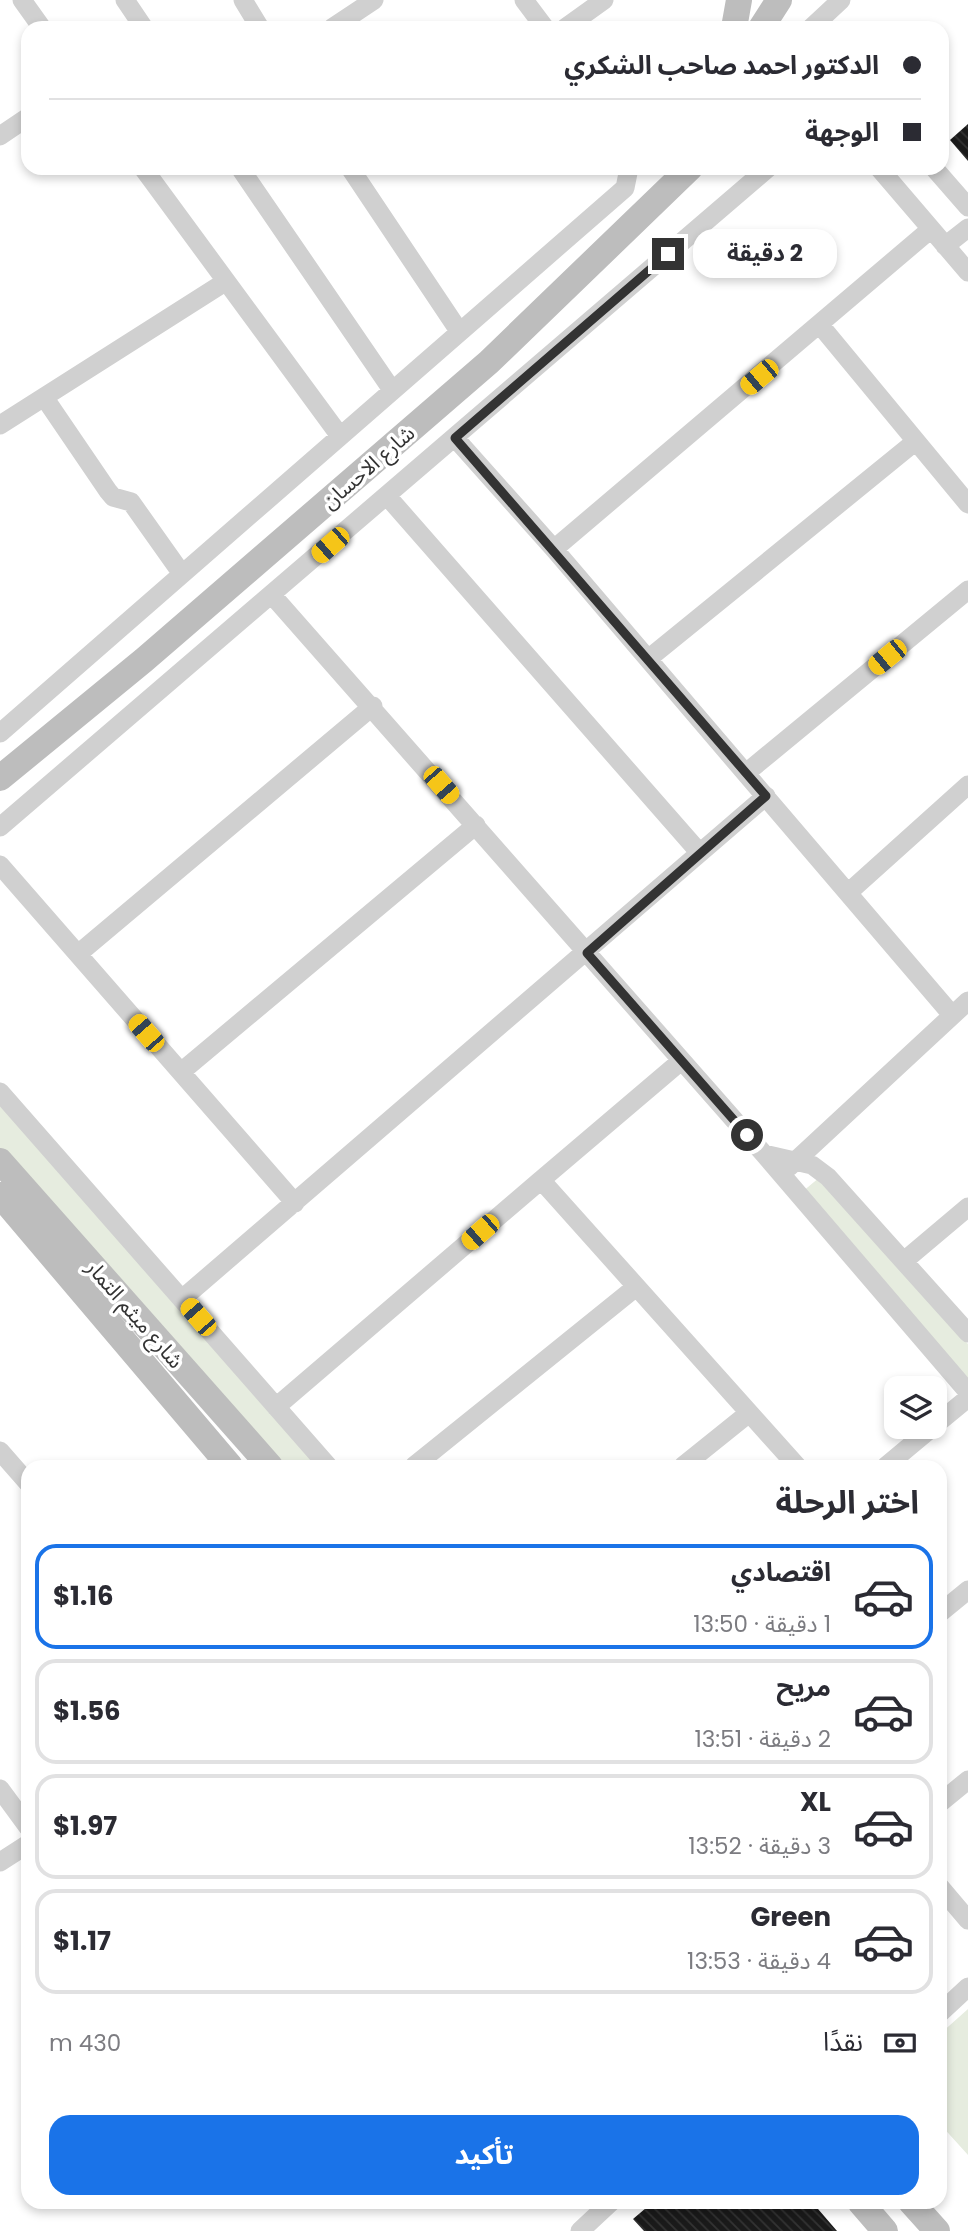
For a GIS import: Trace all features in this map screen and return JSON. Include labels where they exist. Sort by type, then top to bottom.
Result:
[{"type":"street","points":[[22,0],[37,21]]},
{"type":"street","points":[[125,0],[139,21]]},
{"type":"street","points":[[243,0],[256,21]]},
{"type":"street","points":[[342,21],[374,0]]},
{"type":"street","points":[[524,0],[540,21]]},
{"type":"street","points":[[575,21],[604,0]]},
{"type":"street","points":[[735,21],[739,0]]},
{"type":"street","points":[[766,21],[779,0]]},
{"type":"street","points":[[818,21],[841,0]]},
{"type":"street","points":[[0,136],[21,122]]},
{"type":"street","points":[[148,175],[340,436]]},
{"type":"street","points":[[245,175],[392,390]]},
{"type":"street","points":[[356,175],[459,331]]},
{"type":"street","points":[[0,733],[625,188],[628,175]]},
{"type":"street","name":"شارع الاحسان","points":[[0,778],[144,660],[489,362],[683,175]]},
{"type":"street","points":[[0,827],[760,175]]},
{"type":"street","points":[[885,175],[968,272]]},
{"type":"street","points":[[940,175],[968,207]]},
{"type":"street","points":[[945,246],[968,228]]},
{"type":"street","points":[[554,549],[931,229]]},
{"type":"street","points":[[0,425],[225,282]]},
{"type":"street","points":[[820,325],[968,504]]},
{"type":"street","points":[[44,397],[108,491],[113,497],[131,502],[182,574]]},
{"type":"street","points":[[455,438],[554,549],[952,1015]]},
{"type":"street","points":[[648,659],[916,441]]},
{"type":"street","points":[[387,496],[699,852]]},
{"type":"street","points":[[746,773],[968,590]]},
{"type":"street","points":[[272,595],[373,706],[968,1392]]},
{"type":"street","points":[[78,954],[373,706]]},
{"type":"street","points":[[849,892],[968,785]]},
{"type":"street","points":[[182,1299],[587,953],[766,796]]},
{"type":"street","points":[[181,1072],[476,825]]},
{"type":"street","points":[[0,865],[295,1203]]},
{"type":"street","points":[[781,1174],[968,1001]]},
{"type":"street","points":[[276,1407],[681,1061]]},
{"type":"street","points":[[0,1091],[323,1460]]},
{"type":"street","points":[[764,1154],[812,1165],[828,1177],[968,1334]]},
{"type":"street","name":"شارع ميثم التمار","points":[[0,1161],[265,1460]]},
{"type":"street","points":[[541,1180],[792,1460]]},
{"type":"street","points":[[0,1195],[225,1460]]},
{"type":"street","points":[[904,1261],[968,1207]]},
{"type":"street","points":[[421,1460],[636,1287]]},
{"type":"street","points":[[947,1415],[968,1398]]},
{"type":"street","points":[[690,1460],[749,1413]]},
{"type":"street","points":[[893,1460],[918,1439]]},
{"type":"street","points":[[0,1451],[21,1475]]},
{"type":"street","points":[[947,1607],[968,1590]]},
{"type":"street","points":[[947,1797],[968,1780]]},
{"type":"street","points":[[0,1789],[21,1818]]},
{"type":"street","points":[[0,1862],[21,1848]]},
{"type":"street","points":[[947,1895],[968,1920]]},
{"type":"street","points":[[947,2006],[968,1987]]},
{"type":"street","points":[[579,2231],[603,2209]]},
{"type":"street","points":[[866,2209],[885,2231]]},
{"type":"street","points":[[917,2209],[937,2231]]},
{"type":"shaded area","points":[[0,1100],[314,1460],[272,1460],[0,1149]]},
{"type":"shaded area","points":[[820,1177],[968,1344],[968,1380],[802,1192]]},
{"type":"shaded area","points":[[968,2009],[968,2155],[947,2132],[947,2028]]},
{"type":"building","points":[[968,124],[968,161],[950,140]]},
{"type":"building","points":[[645,2209],[818,2209],[837,2231],[644,2231],[633,2219]]},
{"type":"route","points":[[668,254],[455,438],[766,796],[587,953],[747,1135]]}]
